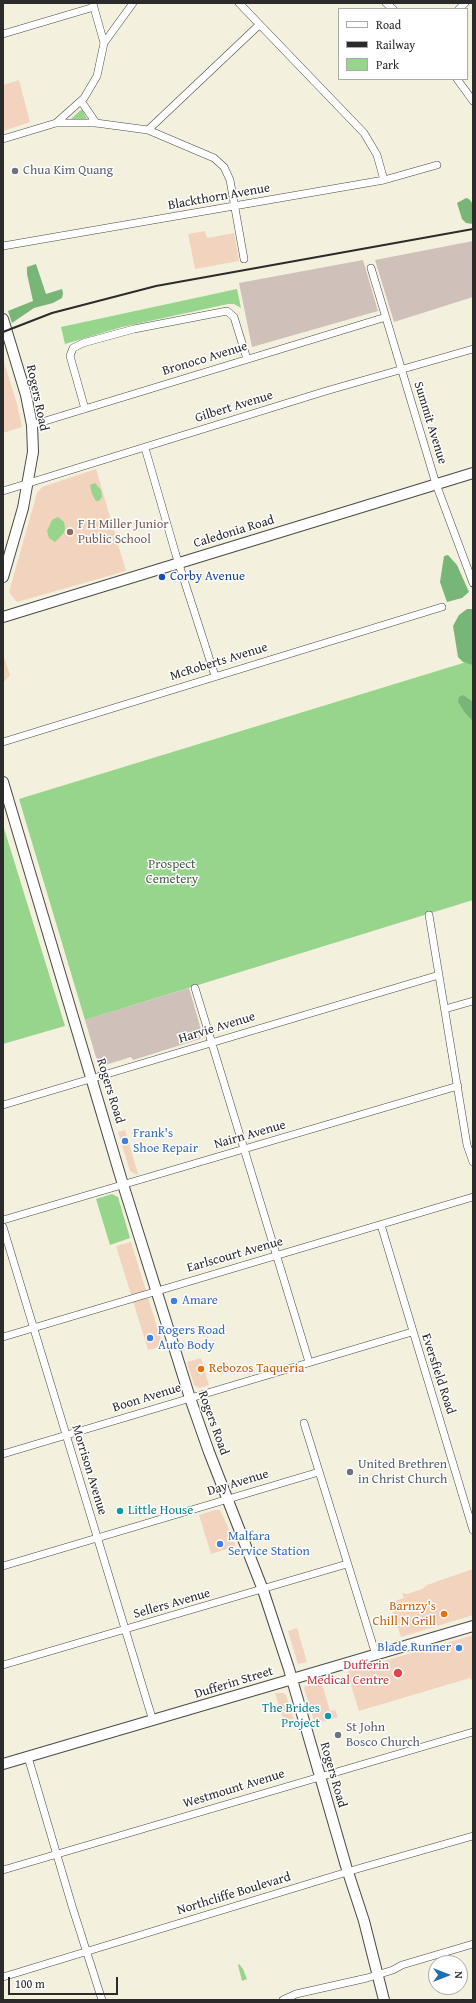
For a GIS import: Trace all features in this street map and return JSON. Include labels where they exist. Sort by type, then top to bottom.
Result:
[{"type":"street","points":[[56,123],[81,101],[96,76],[104,42],[133,3]]},
{"type":"street","points":[[239,3],[364,133],[377,155],[384,180]]},
{"type":"street","points":[[3,34],[94,5],[104,42]]},
{"type":"street","points":[[148,130],[259,25]]},
{"type":"street","points":[[459,80],[473,101]]},
{"type":"street","points":[[81,101],[96,123]]},
{"type":"street","points":[[3,139],[56,123],[96,123],[148,130],[205,154],[224,166],[230,180],[244,259]]},
{"type":"street","name":"Blackthorn Avenue","points":[[3,246],[384,180],[437,165]]},
{"type":"street","name":"Summit Avenue","points":[[371,268],[436,484],[473,583]]},
{"type":"street","points":[[85,409],[70,356],[73,348],[83,343],[134,329],[226,311],[234,316],[247,359]]},
{"type":"street","name":"Bronoco Avenue","points":[[32,425],[386,317]]},
{"type":"street","name":"Rogers Road","points":[[3,319],[26,395],[32,425],[33,452],[29,484],[3,576]]},
{"type":"street","name":"Gilbert Avenue","points":[[3,491],[402,369],[410,368],[473,349]]},
{"type":"street","points":[[145,448],[215,676]]},
{"type":"street","name":"Caledonia Road","points":[[3,617],[473,473]]},
{"type":"street","name":"McRoberts Avenue","points":[[3,742],[442,607]]},
{"type":"street","name":"Rogers Road","points":[[3,782],[123,1184],[190,1398],[227,1499],[263,1590],[292,1679],[348,1872],[362,1914],[384,2000]]},
{"type":"street","points":[[429,915],[468,1145],[473,1162]]},
{"type":"street","name":"Harvie Avenue","points":[[3,1105],[439,975]]},
{"type":"street","points":[[195,988],[309,1362]]},
{"type":"street","points":[[445,1009],[473,1001]]},
{"type":"street","name":"Nairn Avenue","points":[[3,1220],[458,1086]]},
{"type":"street","name":"Earlscourt Avenue","points":[[3,1337],[473,1197]]},
{"type":"street","name":"Eversfield Road","points":[[381,1225],[412,1332],[471,1513],[473,1530]]},
{"type":"street","name":"Morrison Avenue","points":[[3,1227],[153,1721]]},
{"type":"street","name":"Boon Avenue","points":[[3,1454],[412,1332]]},
{"type":"street","points":[[304,1423],[376,1654]]},
{"type":"street","name":"Day Avenue","points":[[3,1566],[319,1472]]},
{"type":"street","name":"Sellers Avenue","points":[[3,1665],[263,1590],[347,1564]]},
{"type":"street","name":"Dufferin Street","points":[[3,1764],[473,1626]]},
{"type":"street","name":"Westmount Avenue","points":[[3,1870],[473,1732]]},
{"type":"street","points":[[28,1757],[86,1952],[102,2000]]},
{"type":"street","name":"Northcliffe Boulevard","points":[[3,1977],[348,1872],[473,1836]]},
{"type":"street","points":[[286,2000],[296,1994],[362,1979],[473,1944]]},
{"type":"shaded area","points":[[19,80],[30,122],[3,131],[3,85]]},
{"type":"shaded area","points":[[205,231],[207,238],[234,233],[239,261],[195,269],[188,234]]},
{"type":"shaded area","points":[[473,241],[473,297],[394,322],[375,260]]},
{"type":"shaded area","points":[[363,260],[378,311],[252,347],[239,283]]},
{"type":"shaded area","points":[[3,359],[17,404],[22,427],[3,433]]},
{"type":"shaded area","name":"F H Miller Junior Public School","points":[[96,469],[126,571],[17,602],[9,592],[37,493],[42,487]]},
{"type":"shaded area","points":[[3,654],[10,675],[3,683]]},
{"type":"shaded area","points":[[189,988],[202,1033],[200,1039],[133,1060],[131,1057],[102,1066],[98,1064],[85,1020]]},
{"type":"shaded area","name":"Frank's Shoe Repair","points":[[125,1130],[138,1174],[137,1175],[130,1171],[118,1132]]},
{"type":"shaded area","points":[[131,1242],[163,1346],[148,1350],[116,1246]]},
{"type":"shaded area","points":[[201,1358],[209,1385],[199,1388],[194,1385],[187,1362]]},
{"type":"shaded area","points":[[220,1510],[236,1546],[211,1554],[199,1515]]},
{"type":"shaded area","points":[[473,1569],[473,1615],[401,1637],[389,1603],[404,1598],[402,1593],[407,1594],[422,1589],[427,1585]]},
{"type":"shaded area","points":[[297,1628],[307,1662],[298,1664],[288,1631]]},
{"type":"shaded area","points":[[473,1635],[473,1682],[470,1678],[359,1711],[347,1672]]},
{"type":"shaded area","points":[[321,1680],[330,1711],[335,1710],[338,1717],[315,1724],[304,1688],[307,1684]]},
{"type":"shaded area","points":[[275,1693],[283,1693],[286,1695],[295,1723],[285,1726]]},
{"type":"green space","points":[[82,109],[87,119],[71,119],[72,118]]},
{"type":"green space","points":[[466,198],[473,204],[473,224],[466,223],[462,219],[457,203]]},
{"type":"green space","points":[[36,264],[46,294],[62,289],[62,298],[53,303],[34,308],[12,323],[8,311],[33,301],[27,274],[27,267]]},
{"type":"green space","points":[[237,289],[241,308],[234,304],[228,304],[122,327],[65,344],[61,327]]},
{"type":"green space","points":[[95,483],[101,490],[102,497],[99,501],[96,501],[92,494],[90,485]]},
{"type":"green space","points":[[58,517],[64,522],[65,528],[64,533],[55,542],[49,538],[47,531],[52,520]]},
{"type":"green space","points":[[448,555],[457,565],[469,592],[462,598],[447,602],[440,582],[444,556]]},
{"type":"green space","points":[[467,609],[473,609],[473,665],[463,662],[458,657],[453,626],[459,615]]},
{"type":"green space","name":"Prospect Cemetery","points":[[473,660],[473,900],[85,1020],[19,799]]},
{"type":"green space","points":[[463,695],[473,702],[473,721],[458,702],[459,697]]},
{"type":"green space","points":[[3,825],[65,1026],[3,1044]]},
{"type":"green space","points":[[112,1194],[118,1197],[130,1238],[110,1245],[96,1199]]},
{"type":"green space","points":[[239,1964],[247,1979],[242,1981],[238,1965]]},
{"type":"railway","points":[[3,332],[52,313],[156,286],[473,229]]},
{"type":"place","name":"Chua Kim Quang","points":[[15,171]]},
{"type":"place","name":"F H Miller Junior Public School","points":[[70,532]]},
{"type":"place","name":"Corby Avenue","points":[[162,577]]},
{"type":"place","name":"Frank's Shoe Repair","points":[[125,1141]]},
{"type":"place","name":"Amare","points":[[174,1301]]},
{"type":"place","name":"Rogers Road Auto Body","points":[[150,1338]]},
{"type":"place","name":"Rebozos Taqueria","points":[[201,1369]]},
{"type":"place","name":"United Brethren in Christ Church","points":[[350,1472]]},
{"type":"place","name":"Little House","points":[[120,1511]]},
{"type":"place","name":"Malfara Service Station","points":[[220,1544]]},
{"type":"place","name":"Barnzy's Chill N Grill","points":[[444,1614]]},
{"type":"place","name":"Blade Runner","points":[[459,1648]]},
{"type":"place","name":"Dufferin Medical Centre","points":[[398,1673]]},
{"type":"place","name":"The Brides Project","points":[[328,1716]]},
{"type":"place","name":"St John Bosco Church","points":[[338,1735]]}]
